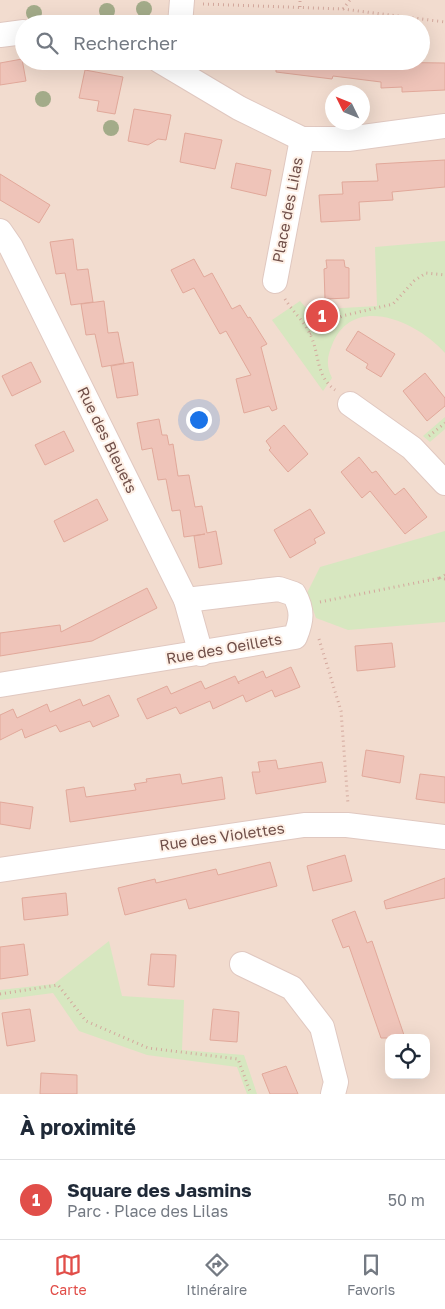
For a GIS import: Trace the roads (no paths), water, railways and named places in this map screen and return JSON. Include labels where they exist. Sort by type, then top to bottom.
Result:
[{"type":"street","points":[[0,35],[15,33]]},
{"type":"street","points":[[175,70],[239,108],[302,139],[348,139],[445,126]]},
{"type":"street","name":"Place des Lilas","points":[[274,281],[302,139]]},
{"type":"street","name":"Rue des Bleuets","points":[[0,232],[11,247],[186,600],[201,654]]},
{"type":"street","points":[[350,404],[412,448],[445,483]]},
{"type":"street","name":"Rue des Oeillets","points":[[0,685],[201,654],[296,637],[302,621],[300,606],[294,594],[279,589],[186,600]]},
{"type":"street","name":"Rue des Violettes","points":[[0,870],[304,825],[347,825],[445,837]]},
{"type":"street","points":[[242,964],[292,988],[322,1027],[336,1082],[333,1094]]},
{"type":"place","name":"Square des Jasmins","points":[[322,316]]}]
